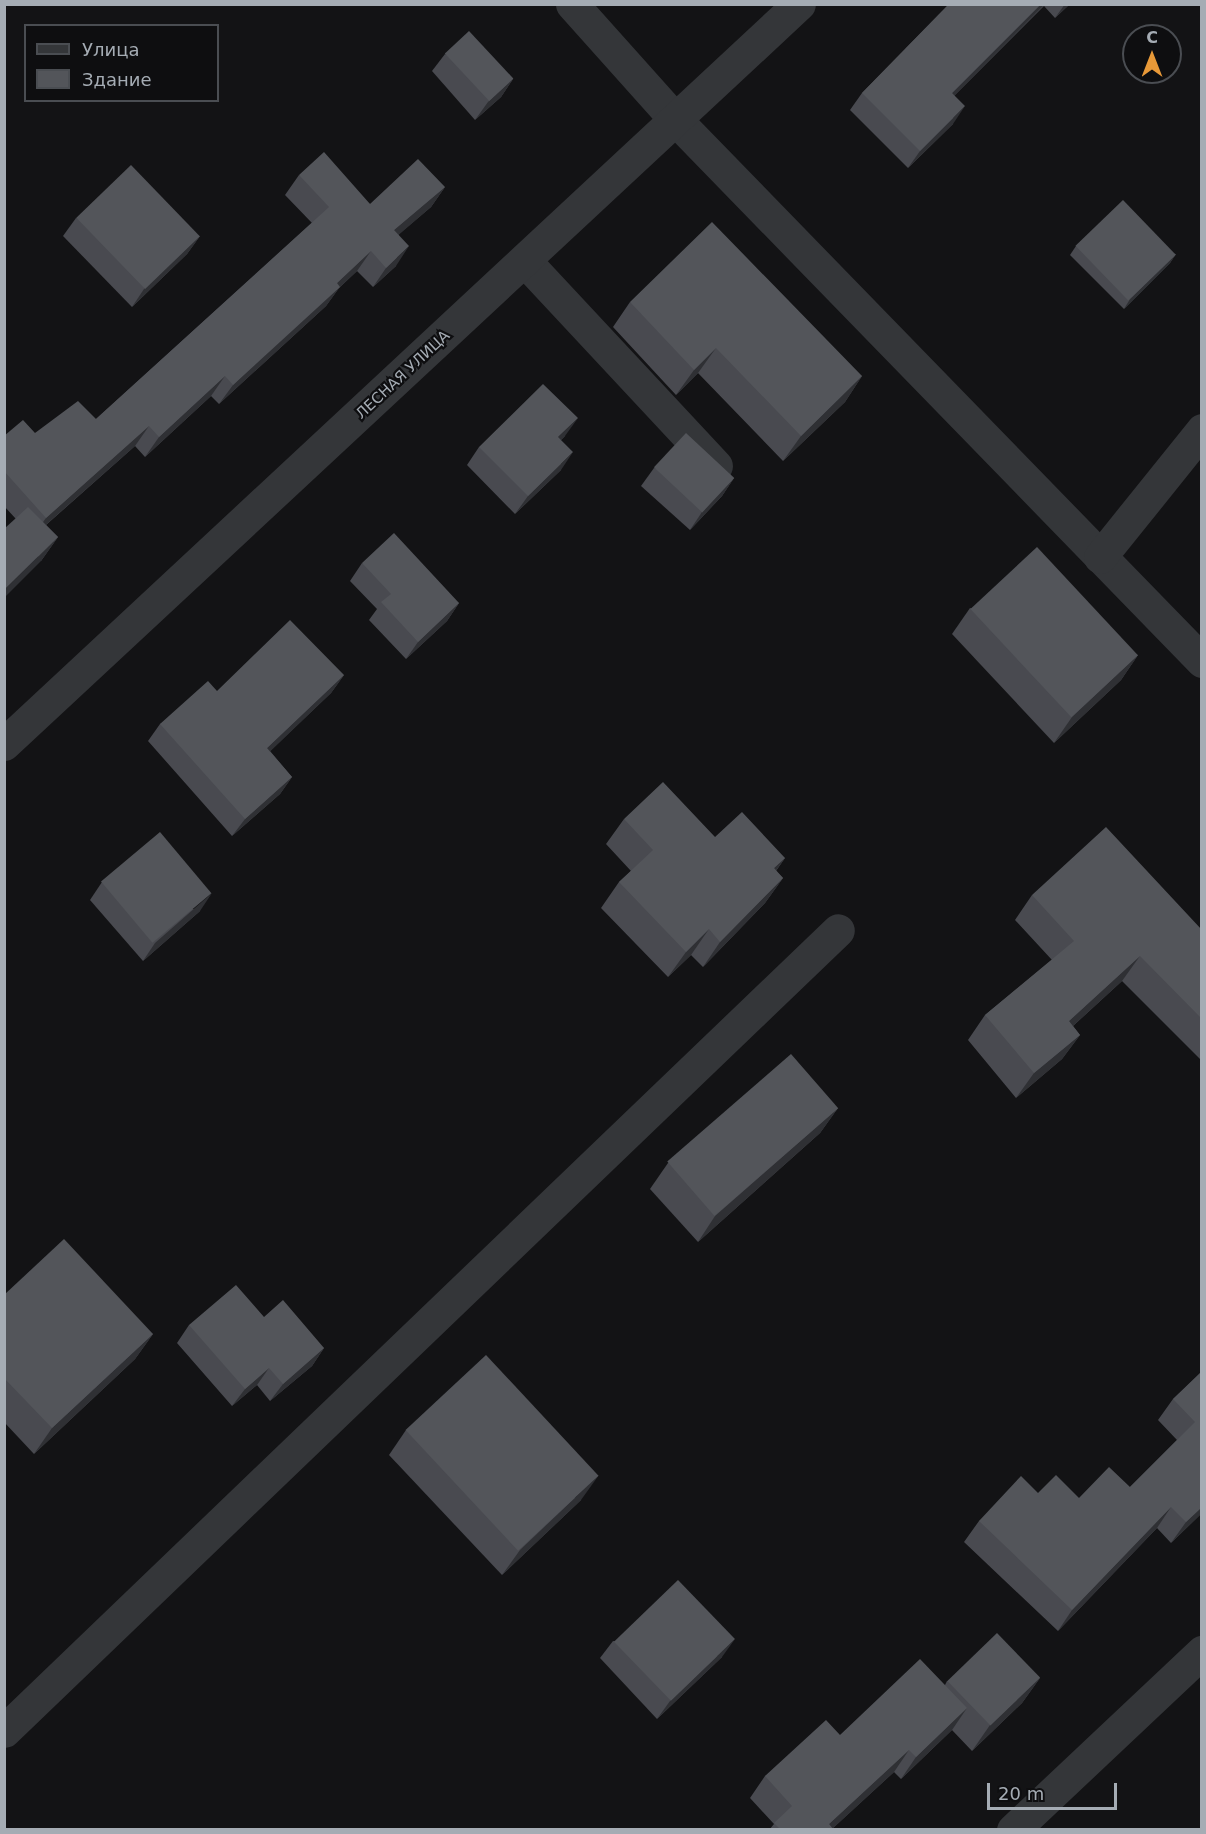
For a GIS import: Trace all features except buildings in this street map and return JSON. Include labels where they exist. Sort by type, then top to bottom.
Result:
[{"type":"street","points":[[572,4],[675,119],[1100,557],[1198,649]]},
{"type":"street","name":"ЛЕСНАЯ УЛИЦА","points":[[4,744],[799,4]]},
{"type":"street","points":[[525,261],[722,472]]},
{"type":"street","points":[[1100,557],[1202,430]]},
{"type":"street","points":[[4,1731],[838,930]]},
{"type":"street","points":[[1013,1830],[1202,1652]]}]
